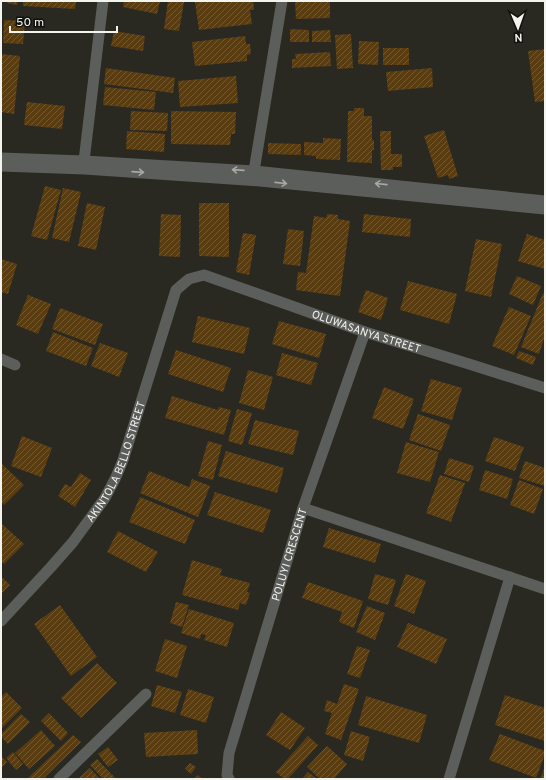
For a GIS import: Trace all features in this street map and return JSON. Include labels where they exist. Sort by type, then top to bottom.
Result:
[{"type":"street","points":[[84,160],[103,1]]},
{"type":"street","points":[[254,171],[282,1]]},
{"type":"street","points":[[1,158],[84,160],[254,171],[545,201]]},
{"type":"street","points":[[1,166],[85,169],[260,181],[545,209]]},
{"type":"street","name":"OLUWASANYA STREET","points":[[189,279],[204,275],[365,332],[545,388]]},
{"type":"street","name":"AKINTOLA BELLO STREET","points":[[1,621],[69,547],[105,498],[123,460],[176,290],[189,279]]},
{"type":"street","name":"POLUYI CRESCENT","points":[[229,779],[227,775],[229,753],[304,508],[365,332]]},
{"type":"street","points":[[1,359],[15,365]]},
{"type":"street","points":[[304,508],[545,589]]},
{"type":"street","points":[[449,779],[510,577]]},
{"type":"street","points":[[59,779],[146,694]]},
{"type":"building","points":[[7,1],[18,1],[17,5],[7,3]]},
{"type":"building","points":[[23,1],[76,1],[75,9],[23,6]]},
{"type":"building","points":[[124,1],[160,1],[157,14],[123,7]]},
{"type":"building","points":[[168,1],[184,2],[179,31],[164,29]]},
{"type":"building","points":[[253,1],[254,10],[250,10],[252,24],[199,30],[195,2]]},
{"type":"building","points":[[295,1],[330,1],[330,18],[296,19]]},
{"type":"building","points":[[4,20],[25,21],[23,44],[3,43]]},
{"type":"building","points":[[290,29],[309,30],[309,42],[290,42]]},
{"type":"building","points":[[330,30],[331,42],[312,42],[312,31]]},
{"type":"building","points":[[114,31],[145,36],[143,51],[111,46]]},
{"type":"building","points":[[351,34],[353,68],[337,69],[335,35]]},
{"type":"building","points":[[245,36],[246,44],[250,44],[251,54],[247,55],[247,61],[195,66],[192,42]]},
{"type":"building","points":[[359,41],[379,42],[378,65],[358,64]]},
{"type":"building","points":[[383,48],[409,48],[409,65],[383,65]]},
{"type":"building","points":[[545,49],[545,101],[535,102],[528,51]]},
{"type":"building","points":[[330,52],[331,66],[292,68],[292,59],[296,59],[295,54]]},
{"type":"building","points":[[1,54],[20,56],[14,114],[1,112]]},
{"type":"building","points":[[106,68],[175,78],[173,93],[104,84]]},
{"type":"building","points":[[432,68],[433,87],[388,91],[386,72]]},
{"type":"building","points":[[236,76],[238,103],[180,107],[178,81]]},
{"type":"building","points":[[105,87],[156,92],[154,110],[103,105]]},
{"type":"building","points":[[27,102],[65,106],[62,129],[24,125]]},
{"type":"building","points":[[354,108],[364,108],[364,116],[372,116],[372,140],[374,140],[374,150],[372,150],[372,163],[347,162],[348,111],[354,111]]},
{"type":"building","points":[[131,111],[168,113],[167,131],[130,130]]},
{"type":"building","points":[[171,111],[236,112],[235,134],[231,134],[230,145],[171,144]]},
{"type":"building","points":[[444,130],[458,176],[449,179],[448,175],[438,178],[424,136]]},
{"type":"building","points":[[127,131],[165,134],[164,152],[126,149]]},
{"type":"building","points":[[380,131],[391,131],[391,154],[402,154],[402,167],[393,167],[393,170],[381,170]]},
{"type":"building","points":[[323,138],[341,139],[340,160],[316,159],[316,156],[304,155],[304,142],[323,143]]},
{"type":"building","points":[[268,143],[301,144],[301,155],[268,154]]},
{"type":"building","points":[[45,186],[61,190],[47,240],[31,236]]},
{"type":"building","points":[[63,188],[81,192],[69,242],[52,238]]},
{"type":"building","points":[[87,203],[105,207],[96,250],[78,246]]},
{"type":"building","points":[[199,203],[229,203],[229,257],[199,256]]},
{"type":"building","points":[[161,214],[181,215],[180,257],[159,256]]},
{"type":"building","points":[[327,214],[338,215],[338,219],[350,221],[340,296],[296,290],[298,272],[306,273],[314,216],[326,218]]},
{"type":"building","points":[[364,214],[411,219],[410,237],[362,232]]},
{"type":"building","points":[[288,229],[304,231],[300,266],[283,264]]},
{"type":"building","points":[[243,233],[256,235],[249,275],[236,272]]},
{"type":"building","points":[[527,234],[545,240],[545,269],[518,261]]},
{"type":"building","points":[[476,239],[502,244],[491,297],[465,291]]},
{"type":"building","points":[[1,259],[17,264],[8,294],[1,292]]},
{"type":"building","points":[[517,276],[541,286],[533,305],[509,294]]},
{"type":"building","points":[[408,281],[457,294],[449,324],[400,310]]},
{"type":"building","points":[[366,290],[388,298],[381,320],[358,312]]},
{"type":"building","points":[[543,293],[545,294],[545,335],[539,354],[521,347]]},
{"type":"building","points":[[28,295],[51,304],[38,334],[16,325]]},
{"type":"building","points":[[509,307],[531,316],[514,355],[492,346]]},
{"type":"building","points":[[60,308],[103,324],[95,345],[52,329]]},
{"type":"building","points":[[198,316],[250,328],[244,354],[192,342]]},
{"type":"building","points":[[279,321],[326,334],[319,358],[272,344]]},
{"type":"building","points":[[53,332],[93,348],[86,366],[46,351]]},
{"type":"building","points":[[100,343],[128,353],[119,377],[91,366]]},
{"type":"building","points":[[176,350],[231,368],[223,392],[168,374]]},
{"type":"building","points":[[519,351],[536,357],[533,365],[516,358]]},
{"type":"building","points":[[282,353],[318,363],[311,385],[276,375]]},
{"type":"building","points":[[248,370],[273,377],[264,410],[239,403]]},
{"type":"building","points":[[431,379],[462,388],[452,420],[421,411]]},
{"type":"building","points":[[384,387],[414,399],[403,429],[372,418]]},
{"type":"building","points":[[172,396],[218,410],[219,407],[231,410],[224,435],[165,418]]},
{"type":"building","points":[[237,409],[252,413],[242,445],[228,441]]},
{"type":"building","points":[[418,414],[450,425],[441,451],[409,440]]},
{"type":"building","points":[[255,420],[299,431],[293,455],[248,444]]},
{"type":"building","points":[[22,436],[52,448],[41,477],[11,466]]},
{"type":"building","points":[[494,437],[524,447],[515,471],[485,461]]},
{"type":"building","points":[[208,441],[222,445],[213,480],[198,476]]},
{"type":"building","points":[[406,442],[439,452],[430,482],[397,473]]},
{"type":"building","points":[[226,451],[284,468],[277,493],[218,476]]},
{"type":"building","points":[[449,458],[474,466],[469,482],[444,474]]},
{"type":"building","points":[[525,461],[545,468],[545,486],[519,478]]},
{"type":"building","points":[[1,463],[24,485],[4,505],[1,502]]},
{"type":"building","points":[[485,470],[513,479],[507,499],[479,490]]},
{"type":"building","points":[[149,471],[189,487],[192,479],[210,486],[198,517],[140,493]]},
{"type":"building","points":[[80,473],[91,480],[75,507],[58,496],[65,484],[71,487]]},
{"type":"building","points":[[440,475],[465,483],[451,522],[426,513]]},
{"type":"building","points":[[519,480],[543,489],[534,514],[510,505]]},
{"type":"building","points":[[215,492],[271,510],[263,533],[207,515]]},
{"type":"building","points":[[140,497],[195,520],[185,544],[129,522]]},
{"type":"building","points":[[1,523],[24,544],[4,564],[1,561]]},
{"type":"building","points":[[329,528],[381,544],[375,563],[323,547]]},
{"type":"building","points":[[118,531],[158,552],[146,572],[107,552]]},
{"type":"building","points":[[192,560],[222,569],[220,575],[250,583],[247,592],[250,593],[246,605],[240,603],[238,610],[182,595]]},
{"type":"building","points":[[375,574],[396,580],[388,605],[368,599]]},
{"type":"building","points":[[406,574],[426,581],[414,614],[394,606]]},
{"type":"building","points":[[3,578],[10,585],[1,594],[1,579]]},
{"type":"building","points":[[308,582],[363,601],[354,628],[339,622],[342,612],[302,598]]},
{"type":"building","points":[[176,602],[189,605],[182,627],[170,623]]},
{"type":"building","points":[[60,605],[97,657],[71,676],[34,624]]},
{"type":"building","points":[[367,606],[385,613],[375,640],[356,632]]},
{"type":"building","points":[[189,609],[234,623],[227,647],[204,640],[206,635],[201,634],[200,639],[181,633]]},
{"type":"building","points":[[408,623],[447,639],[436,664],[397,647]]},
{"type":"building","points":[[165,639],[187,646],[177,678],[155,671]]},
{"type":"building","points":[[357,646],[370,650],[360,678],[347,674]]},
{"type":"building","points":[[97,663],[117,683],[81,718],[61,698]]},
{"type":"building","points":[[344,684],[359,689],[341,740],[325,734],[332,713],[324,711],[327,700],[337,704]]},
{"type":"building","points":[[157,685],[182,692],[175,713],[151,706]]},
{"type":"building","points":[[188,689],[214,697],[206,723],[180,715]]},
{"type":"building","points":[[6,692],[22,708],[1,729],[1,697]]},
{"type":"building","points":[[505,695],[545,708],[545,741],[495,725]]},
{"type":"building","points":[[366,696],[427,715],[419,743],[358,725]]},
{"type":"building","points":[[281,712],[305,728],[290,750],[266,735]]},
{"type":"building","points":[[49,713],[68,733],[61,741],[41,721]]},
{"type":"building","points":[[21,714],[30,722],[8,744],[1,737],[1,734]]},
{"type":"building","points":[[41,730],[55,746],[29,769],[15,753]]},
{"type":"building","points":[[197,730],[198,754],[146,757],[144,733]]},
{"type":"building","points":[[351,731],[370,737],[363,761],[344,755]]},
{"type":"building","points":[[500,734],[545,751],[536,778],[489,760]]},
{"type":"building","points":[[73,735],[81,742],[43,779],[27,779]]},
{"type":"building","points":[[308,736],[318,745],[288,779],[284,779],[276,772]]},
{"type":"building","points":[[327,746],[347,764],[334,779],[320,779],[307,767]]},
{"type":"building","points":[[108,747],[118,760],[108,767],[98,754]]},
{"type":"building","points":[[13,752],[23,764],[16,770],[6,758]]},
{"type":"building","points":[[1,756],[7,762],[1,768]]},
{"type":"building","points":[[97,759],[116,779],[103,779],[90,765]]},
{"type":"building","points":[[190,763],[196,767],[191,774],[185,769]]},
{"type":"building","points":[[545,766],[545,779],[540,779]]},
{"type":"building","points":[[90,768],[100,779],[78,779]]},
{"type":"building","points":[[308,772],[317,779],[302,779]]},
{"type":"building","points":[[198,775],[202,779],[193,779]]}]
